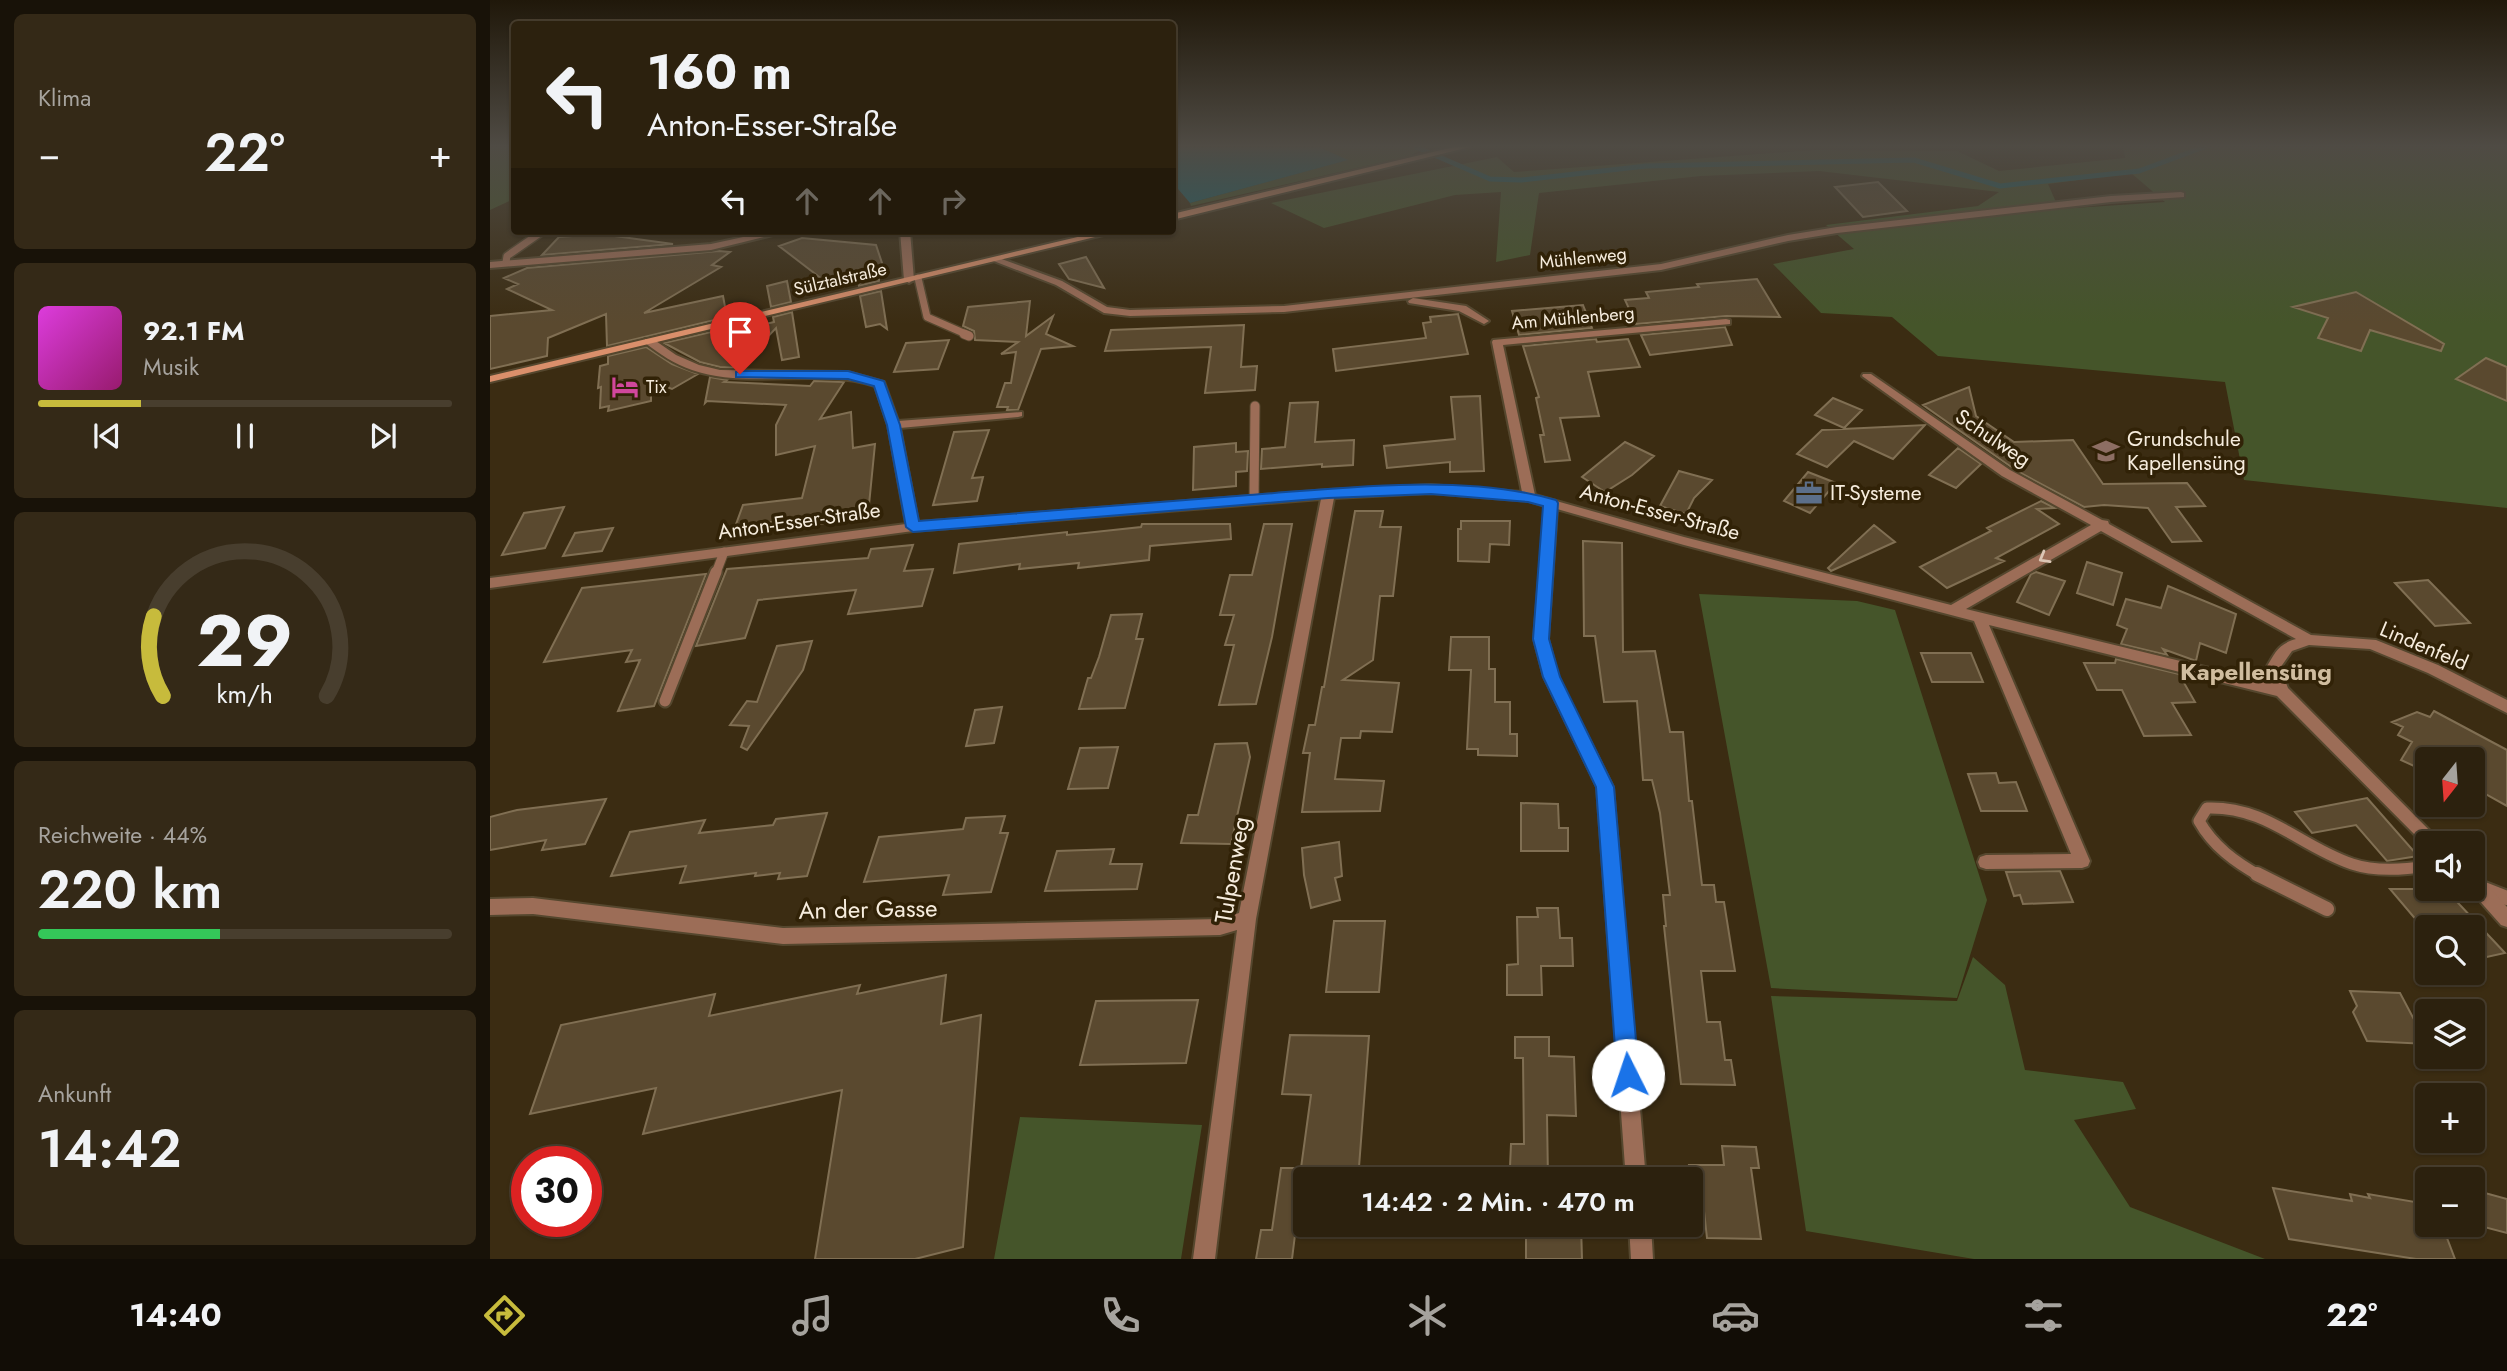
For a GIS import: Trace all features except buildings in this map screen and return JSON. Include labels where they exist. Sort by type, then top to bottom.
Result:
[{"type":"main road","points":[[1176,216],[1220,206]]},
{"type":"main road","name":"Sülztalstraße","points":[[490,379],[1099,235]]},
{"type":"street","name":"Mühlenweg","points":[[996,260],[1059,283],[1104,310],[1130,313],[1284,309],[1661,267],[1788,238],[1837,230],[2051,206]]},
{"type":"street","points":[[490,265],[711,247],[766,235]]},
{"type":"street","points":[[906,235],[914,279]]},
{"type":"street","name":"Am Mühlenberg","points":[[1376,299],[1449,305],[1471,312],[1484,321]]},
{"type":"street","name":"Am Mühlenberg","points":[[1529,497],[1497,342],[1726,322]]},
{"type":"street","points":[[649,341],[662,352],[713,374],[848,375],[880,384],[894,425],[913,527]]},
{"type":"street","name":"Schulweg","points":[[1867,376],[2006,473],[2076,514],[2103,524],[2309,640]]},
{"type":"street","points":[[894,425],[1018,414]]},
{"type":"street","name":"Anton-Esser-Straße","points":[[490,583],[913,527],[1328,494],[1431,489],[1529,497],[1979,617],[2282,691]]},
{"type":"street","name":"Tulpenweg","points":[[1204,1259],[1247,919],[1328,494]]},
{"type":"street","points":[[1551,503],[1541,639],[1551,677],[1605,787],[1635,1167]]},
{"type":"street","points":[[1953,610],[2103,524]]},
{"type":"street","points":[[1979,617],[2082,861],[1986,862]]},
{"type":"street","points":[[2309,640],[2287,648],[2273,668],[2282,691],[2422,831]]},
{"type":"street","name":"Lindenfeld","points":[[2309,640],[2371,644],[2432,669],[2507,707]]},
{"type":"street","points":[[2485,895],[2507,919]]},
{"type":"street","name":"An der Gasse","points":[[490,907],[533,906],[783,936],[1220,927],[1247,919]]},
{"type":"street","points":[[1641,1237],[1642,1259]]},
{"type":"lane","points":[[506,262],[507,256],[537,235]]},
{"type":"lane","points":[[914,279],[927,317],[969,336]]},
{"type":"lane","points":[[1254,500],[1255,406]]},
{"type":"lane","points":[[665,701],[724,552]]},
{"type":"lane","points":[[2327,909],[2223,852],[2203,833],[2199,821],[2207,808],[2224,807],[2254,816],[2294,832],[2332,856],[2366,868],[2393,870],[2415,867]]},
{"type":"lane","points":[[2485,888],[2507,898]]},
{"type":"green space","points":[[1277,206],[1412,206],[1324,228]]},
{"type":"green space","points":[[1500,206],[1537,206],[1530,255],[1496,262]]},
{"type":"green space","points":[[1978,206],[2058,206],[2059,209],[2108,206],[2507,206],[2507,508],[2244,480],[2225,382],[1938,356],[1892,317],[1821,313],[1773,264],[1854,249],[1826,225]]},
{"type":"green space","points":[[1699,594],[1857,601],[1895,610],[1987,900],[1957,998],[1771,988]]},
{"type":"green space","points":[[1973,957],[2005,985],[2025,1070],[2123,1082],[2136,1109],[2074,1120],[2130,1207],[2265,1259],[1974,1259],[1806,1231],[1771,996],[1957,1001]]},
{"type":"green space","points":[[1020,1117],[1202,1125],[1181,1259],[994,1259]]},
{"type":"place","name":"Tix","points":[[625,387]]},
{"type":"place","name":"Grundschule Kapellensüng","points":[[2106,451]]},
{"type":"place","name":"IT-Systeme","points":[[1809,493]]},
{"type":"district","name":"Kapellensüng","points":[[2256,671]]},
{"type":"route","points":[[740,374],[848,375],[880,384],[894,425],[913,527],[1328,494],[1431,489],[1529,497],[1551,503],[1541,639],[1551,677],[1605,787],[1628,1075]]}]
